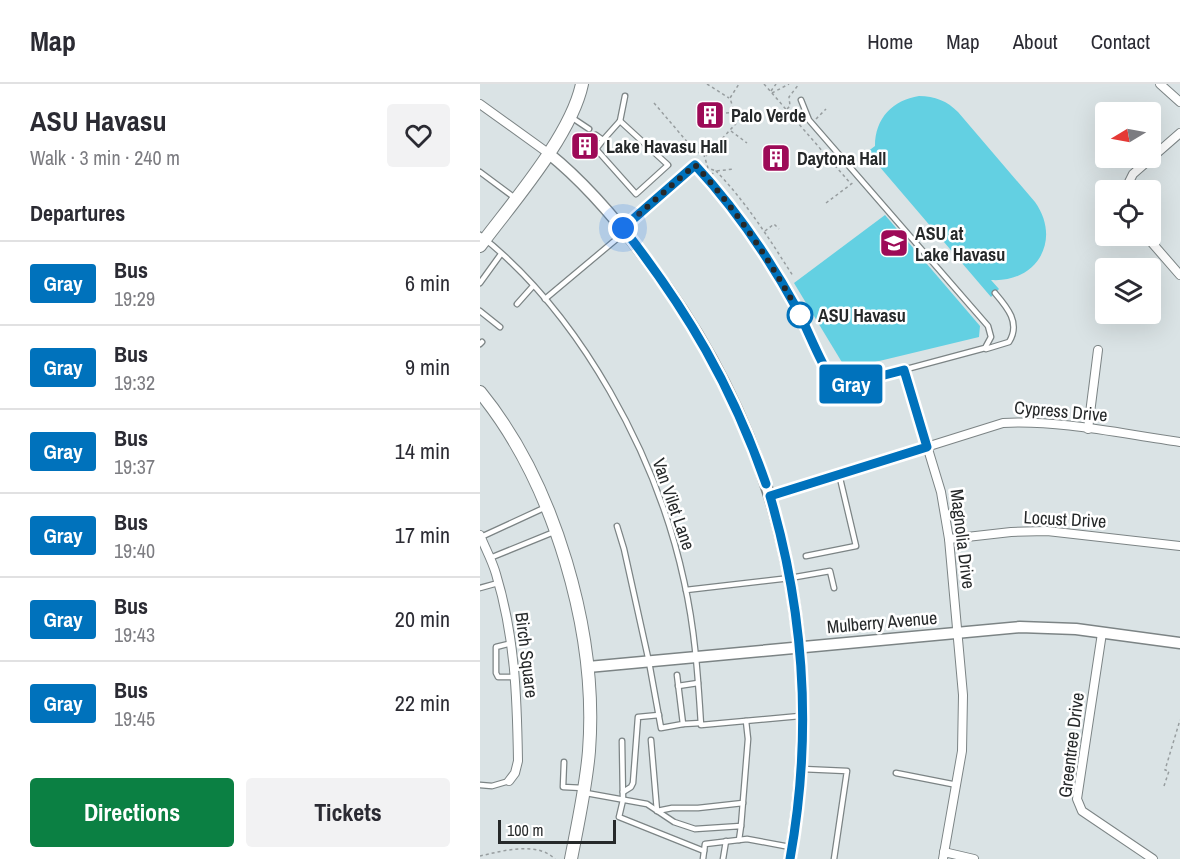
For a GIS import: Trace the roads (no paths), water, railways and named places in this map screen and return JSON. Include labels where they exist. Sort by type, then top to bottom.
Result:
[{"type":"main road","points":[[482,240],[548,153],[571,117],[582,84]]},
{"type":"main road","points":[[480,392],[524,458],[556,532],[574,591],[588,667],[589,750],[571,859]]},
{"type":"street","points":[[1160,84],[1180,102]]},
{"type":"street","points":[[480,104],[565,166],[624,230],[662,280],[704,344],[739,412],[770,496],[790,578],[800,646],[804,715],[802,769],[791,853]]},
{"type":"street","points":[[1130,180],[1133,174],[1180,134]]},
{"type":"street","points":[[624,230],[695,165]]},
{"type":"street","points":[[1155,246],[1180,275]]},
{"type":"street","points":[[1088,429],[1098,350]]},
{"type":"street","name":"Magnolia Drive","points":[[904,370],[941,492],[949,539],[963,695],[962,751],[944,856]]},
{"type":"street","name":"Cypress Drive","points":[[770,496],[1003,423],[1021,422],[1088,429],[1180,442]]},
{"type":"street","name":"Locust Drive","points":[[949,539],[1011,532],[1047,531],[1180,546]]},
{"type":"street","name":"Birch Square","points":[[480,536],[498,583],[512,643],[516,677],[519,761],[509,781]]},
{"type":"street","name":"Mulberry Avenue","points":[[588,667],[1020,627],[1048,627],[1180,643]]},
{"type":"street","name":"Greentree Drive","points":[[1102,633],[1077,799],[1078,806],[1153,859]]},
{"type":"street","points":[[944,856],[974,859]]},
{"type":"lane","points":[[620,121],[668,165],[636,194],[596,149],[620,121],[625,96]]},
{"type":"lane","points":[[801,100],[809,120],[988,326],[991,340],[988,346],[980,351]]},
{"type":"lane","points":[[571,117],[589,129]]},
{"type":"lane","points":[[596,135],[603,140]]},
{"type":"lane","points":[[695,165],[732,209],[776,273],[832,380],[838,384],[846,385],[1008,343],[1013,334],[1012,314],[995,293]]},
{"type":"lane","points":[[480,172],[515,198]]},
{"type":"lane","points":[[545,299],[624,230]]},
{"type":"lane","name":"Van Vilet Lane","points":[[482,240],[501,254],[545,299],[596,369],[629,426],[664,510],[686,590],[696,657],[701,723]]},
{"type":"lane","points":[[480,283],[501,254]]},
{"type":"lane","points":[[517,304],[533,286]]},
{"type":"lane","points":[[480,311],[500,327]]},
{"type":"lane","points":[[806,556],[856,546],[839,474]]},
{"type":"lane","points":[[480,536],[546,507]]},
{"type":"lane","points":[[617,526],[650,662],[661,728],[683,724],[701,723],[701,725],[804,715]]},
{"type":"lane","points":[[490,558],[556,532]]},
{"type":"lane","points":[[686,590],[830,571],[834,588]]},
{"type":"lane","points":[[480,588],[498,583]]},
{"type":"lane","points":[[512,643],[496,647],[496,673],[502,678],[516,677]]},
{"type":"lane","points":[[677,675],[683,724]]},
{"type":"lane","points":[[678,686],[698,683]]},
{"type":"lane","points":[[623,792],[633,783],[638,717],[659,715]]},
{"type":"lane","points":[[739,840],[748,739],[746,721]]},
{"type":"lane","points":[[651,740],[657,811]]},
{"type":"lane","points":[[622,741],[623,800],[618,817],[704,851]]},
{"type":"lane","points":[[564,762],[563,787],[647,804],[674,822],[695,829],[741,826]]},
{"type":"lane","points":[[802,769],[847,771],[834,859]]},
{"type":"lane","points":[[896,772],[957,785]]},
{"type":"lane","points":[[480,785],[492,786],[509,781]]},
{"type":"lane","points":[[657,811],[743,803]]},
{"type":"lane","points":[[702,859],[705,844],[747,839],[791,853]]},
{"type":"lane","points":[[723,859],[726,841]]},
{"type":"place","name":"Palo Verde","points":[[710,115]]},
{"type":"place","name":"Lake Havasu Hall","points":[[585,146]]},
{"type":"place","name":"Daytona Hall","points":[[776,158]]},
{"type":"place","name":"ASU at Lake Havasu","points":[[894,243]]},
{"type":"place","name":"ASU Havasu","points":[[800,315]]}]
